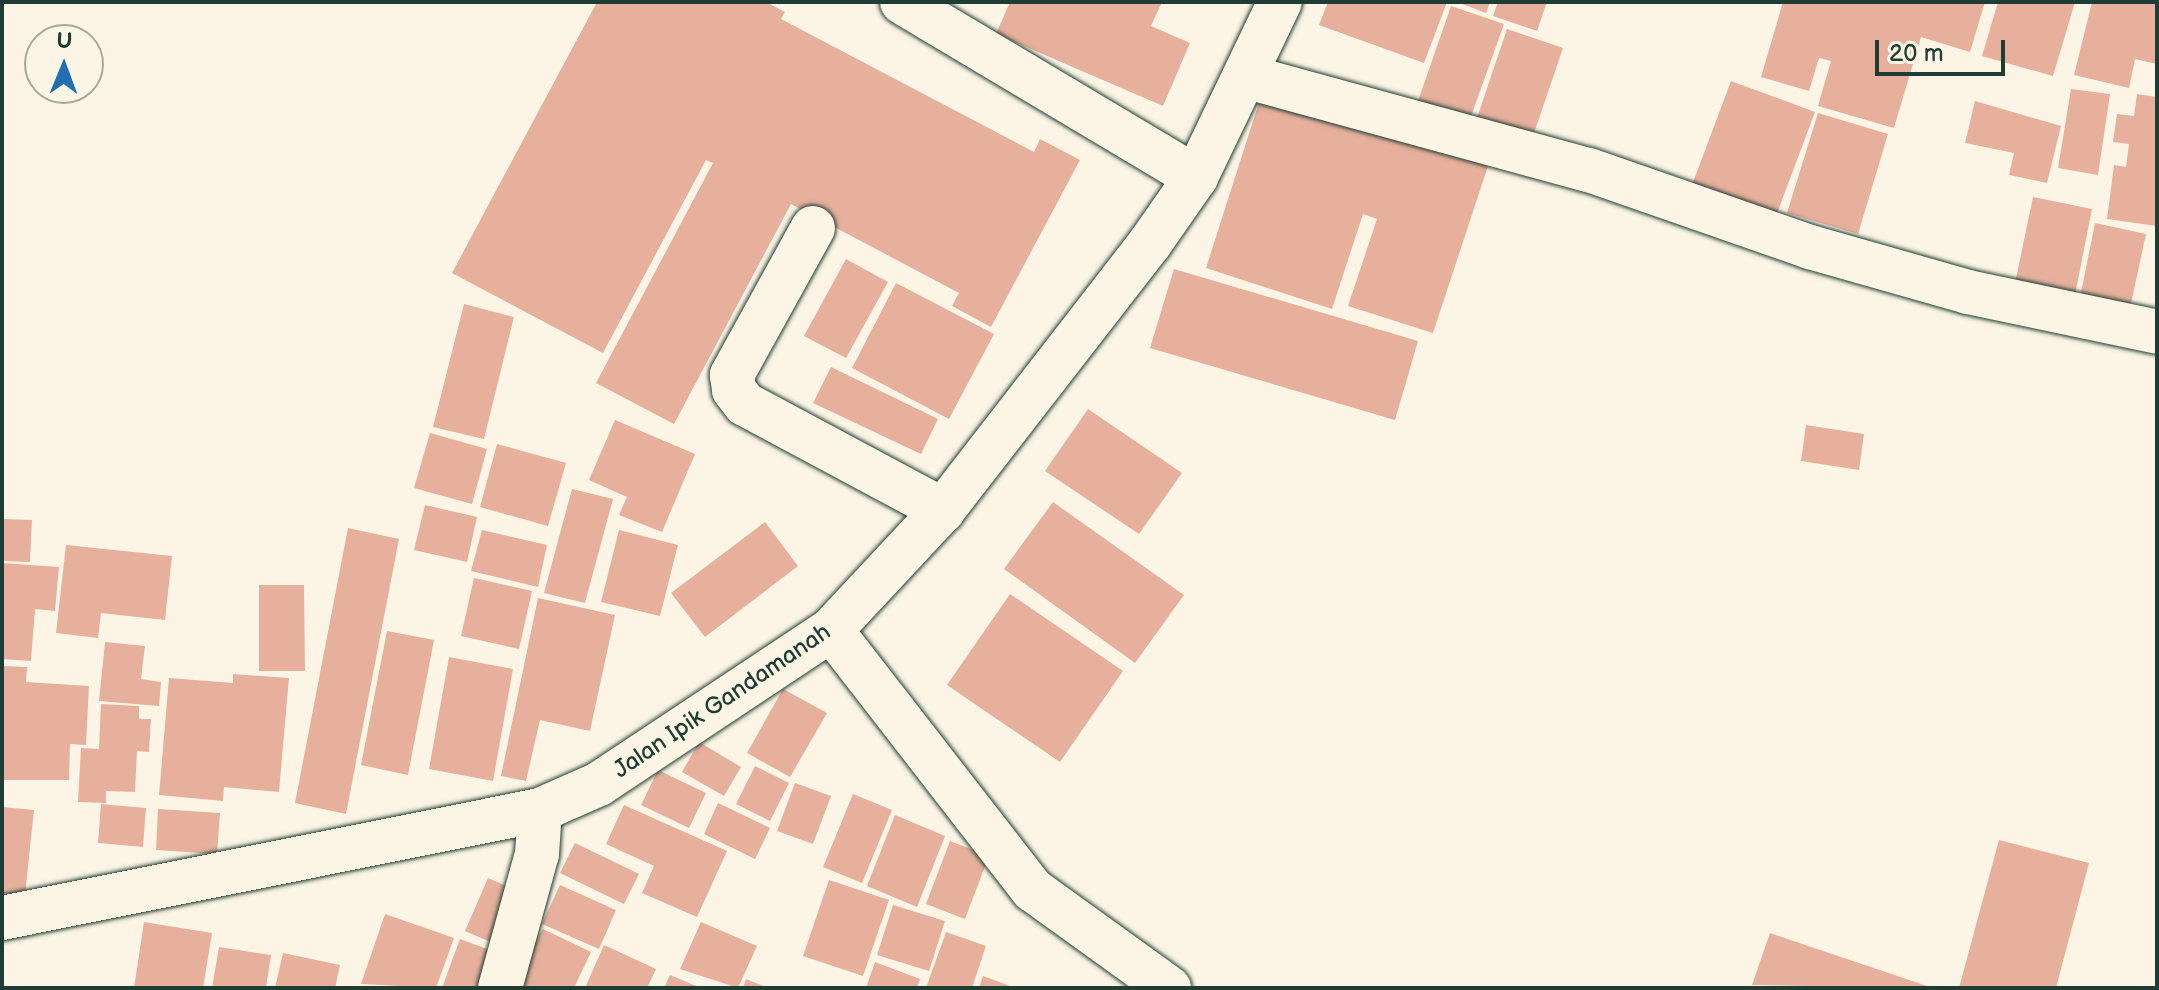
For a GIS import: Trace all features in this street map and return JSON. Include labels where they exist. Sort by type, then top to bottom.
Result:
[{"type":"street","points":[[902,2],[1196,177]]},
{"type":"street","name":"Jalan Ipik Gandamanah","points":[[2,918],[540,810],[610,777],[831,630],[943,510],[1196,177],[1248,77],[1280,2]]},
{"type":"street","points":[[1248,77],[1589,170],[1941,284],[2157,332]]},
{"type":"street","points":[[813,228],[732,375],[734,390],[745,404],[943,510]]},
{"type":"street","points":[[831,630],[1033,890],[1169,988]]},
{"type":"street","points":[[500,988],[537,854],[540,810]]},
{"type":"building","points":[[597,2],[766,2],[785,12],[781,19],[1034,152],[1040,139],[1080,160],[991,327],[952,306],[959,293],[791,204],[674,424],[596,383],[713,163],[706,160],[603,353],[452,273]]},
{"type":"building","points":[[1010,2],[1162,2],[1151,26],[1190,43],[1163,106],[996,34]]},
{"type":"building","points":[[1328,2],[1447,2],[1424,63],[1319,25]]},
{"type":"building","points":[[1457,2],[1490,2],[1486,13]]},
{"type":"building","points":[[1498,2],[1547,2],[1537,31],[1493,16]]},
{"type":"building","points":[[1783,2],[1985,2],[1970,52],[1921,37],[1894,128],[1818,106],[1831,61],[1819,58],[1809,91],[1761,77]]},
{"type":"building","points":[[1998,2],[2075,2],[2053,76],[1982,56]]},
{"type":"building","points":[[2092,2],[2157,2],[2157,64],[2135,59],[2129,88],[2074,75]]},
{"type":"building","points":[[1451,6],[1504,24],[1469,122],[1417,104]]},
{"type":"building","points":[[1507,29],[1563,48],[1532,139],[1476,121]]},
{"type":"building","points":[[1731,81],[1815,112],[1773,224],[1689,193]]},
{"type":"building","points":[[2071,89],[2110,94],[2098,175],[2058,168]]},
{"type":"building","points":[[1262,93],[1488,166],[1433,333],[1348,306],[1377,219],[1363,214],[1332,309],[1206,268]]},
{"type":"building","points":[[2137,94],[2157,97],[2157,226],[2107,219],[2114,165],[2126,167],[2129,144],[2113,142],[2117,114],[2134,116]]},
{"type":"building","points":[[1975,101],[2061,126],[2047,183],[2009,175],[2014,153],[1965,143]]},
{"type":"building","points":[[1818,113],[1888,134],[1858,234],[1787,213]]},
{"type":"building","points":[[2033,197],[2092,209],[2073,305],[2013,293]]},
{"type":"building","points":[[2095,223],[2146,234],[2130,308],[2080,298]]},
{"type":"building","points":[[846,259],[888,282],[846,358],[804,336]]},
{"type":"building","points":[[1174,269],[1418,341],[1395,420],[1150,348]]},
{"type":"building","points":[[896,283],[994,334],[949,419],[852,368]]},
{"type":"building","points":[[464,304],[514,317],[484,439],[433,427]]},
{"type":"building","points":[[831,367],[938,419],[921,454],[813,403]]},
{"type":"building","points":[[1088,409],[1182,473],[1139,534],[1045,471]]},
{"type":"building","points":[[615,420],[695,454],[662,532],[619,515],[627,497],[589,480]]},
{"type":"building","points":[[1806,425],[1864,434],[1859,470],[1801,461]]},
{"type":"building","points":[[430,433],[487,449],[472,504],[414,488]]},
{"type":"building","points":[[497,444],[566,463],[548,526],[480,507]]},
{"type":"building","points":[[572,489],[613,499],[585,603],[544,593]]},
{"type":"building","points":[[1053,502],[1184,595],[1135,663],[1004,569]]},
{"type":"building","points":[[425,505],[477,517],[467,562],[414,550]]},
{"type":"building","points":[[2,519],[32,520],[30,562],[2,561]]},
{"type":"building","points":[[765,522],[798,566],[705,637],[671,593]]},
{"type":"building","points":[[348,528],[399,539],[346,814],[295,803]]},
{"type":"building","points":[[482,530],[547,545],[538,587],[471,571]]},
{"type":"building","points":[[619,530],[678,545],[660,616],[601,602]]},
{"type":"building","points":[[66,545],[172,556],[165,620],[101,613],[98,638],[56,633]]},
{"type":"building","points":[[2,563],[59,567],[55,611],[35,609],[31,661],[2,659]]},
{"type":"building","points":[[474,578],[532,591],[519,649],[461,636]]},
{"type":"building","points":[[259,585],[304,585],[305,671],[259,671]]},
{"type":"building","points":[[1010,594],[1123,671],[1060,762],[947,685]]},
{"type":"building","points":[[538,598],[615,615],[590,731],[540,720],[526,781],[501,776]]},
{"type":"building","points":[[387,631],[434,640],[408,775],[361,765]]},
{"type":"building","points":[[105,642],[145,646],[141,679],[161,682],[159,706],[99,701]]},
{"type":"building","points":[[449,657],[513,669],[493,781],[429,769]]},
{"type":"building","points":[[2,666],[27,667],[26,682],[89,686],[86,745],[70,744],[69,780],[2,780]]},
{"type":"building","points":[[233,674],[289,678],[279,792],[224,787],[223,801],[159,795],[169,678],[233,683]]},
{"type":"building","points":[[783,689],[827,713],[790,777],[747,753]]},
{"type":"building","points":[[101,704],[139,706],[139,719],[151,719],[149,752],[137,751],[135,792],[106,791],[106,803],[78,802],[81,748],[99,749]]},
{"type":"building","points":[[699,742],[741,767],[724,796],[682,772]]},
{"type":"building","points":[[755,766],[789,783],[770,821],[736,804]]},
{"type":"building","points":[[658,770],[706,793],[689,828],[641,805]]},
{"type":"building","points":[[795,783],[831,796],[813,844],[777,831]]},
{"type":"building","points":[[853,794],[892,810],[862,883],[823,867]]},
{"type":"building","points":[[718,803],[770,828],[755,859],[704,834]]},
{"type":"building","points":[[101,804],[146,808],[143,847],[98,843]]},
{"type":"building","points":[[624,805],[727,851],[697,917],[642,893],[654,866],[606,844]]},
{"type":"building","points":[[2,807],[34,810],[25,895],[2,893]]},
{"type":"building","points":[[158,809],[220,813],[217,854],[156,850]]},
{"type":"building","points":[[895,815],[945,836],[917,907],[867,886]]},
{"type":"building","points":[[1999,840],[2089,863],[2056,988],[1959,988]]},
{"type":"building","points":[[950,841],[989,856],[965,919],[926,904]]},
{"type":"building","points":[[575,843],[639,874],[624,904],[560,873]]},
{"type":"building","points":[[488,878],[525,894],[502,947],[465,931]]},
{"type":"building","points":[[829,880],[889,900],[863,976],[803,956]]},
{"type":"building","points":[[560,885],[616,910],[599,949],[542,924]]},
{"type":"building","points":[[893,905],[945,921],[929,971],[877,955]]},
{"type":"building","points":[[385,914],[454,938],[436,988],[361,984]]},
{"type":"building","points":[[144,922],[212,933],[203,988],[134,988]]},
{"type":"building","points":[[701,922],[757,946],[738,988],[680,969]]},
{"type":"building","points":[[543,929],[591,952],[574,988],[506,988]]},
{"type":"building","points":[[946,932],[986,946],[972,988],[926,988]]},
{"type":"building","points":[[1770,933],[1930,987],[1930,988],[1752,985]]},
{"type":"building","points":[[460,939],[498,953],[486,988],[442,988]]},
{"type":"building","points":[[604,945],[656,969],[647,988],[585,988]]},
{"type":"building","points":[[219,947],[271,955],[266,988],[212,988]]},
{"type":"building","points":[[283,953],[340,965],[335,988],[275,988]]},
{"type":"building","points":[[875,962],[920,979],[917,988],[866,988]]},
{"type":"building","points":[[670,975],[701,988],[664,988]]},
{"type":"building","points":[[983,976],[1016,988],[979,988]]},
{"type":"building","points":[[746,979],[768,988],[743,988]]}]
